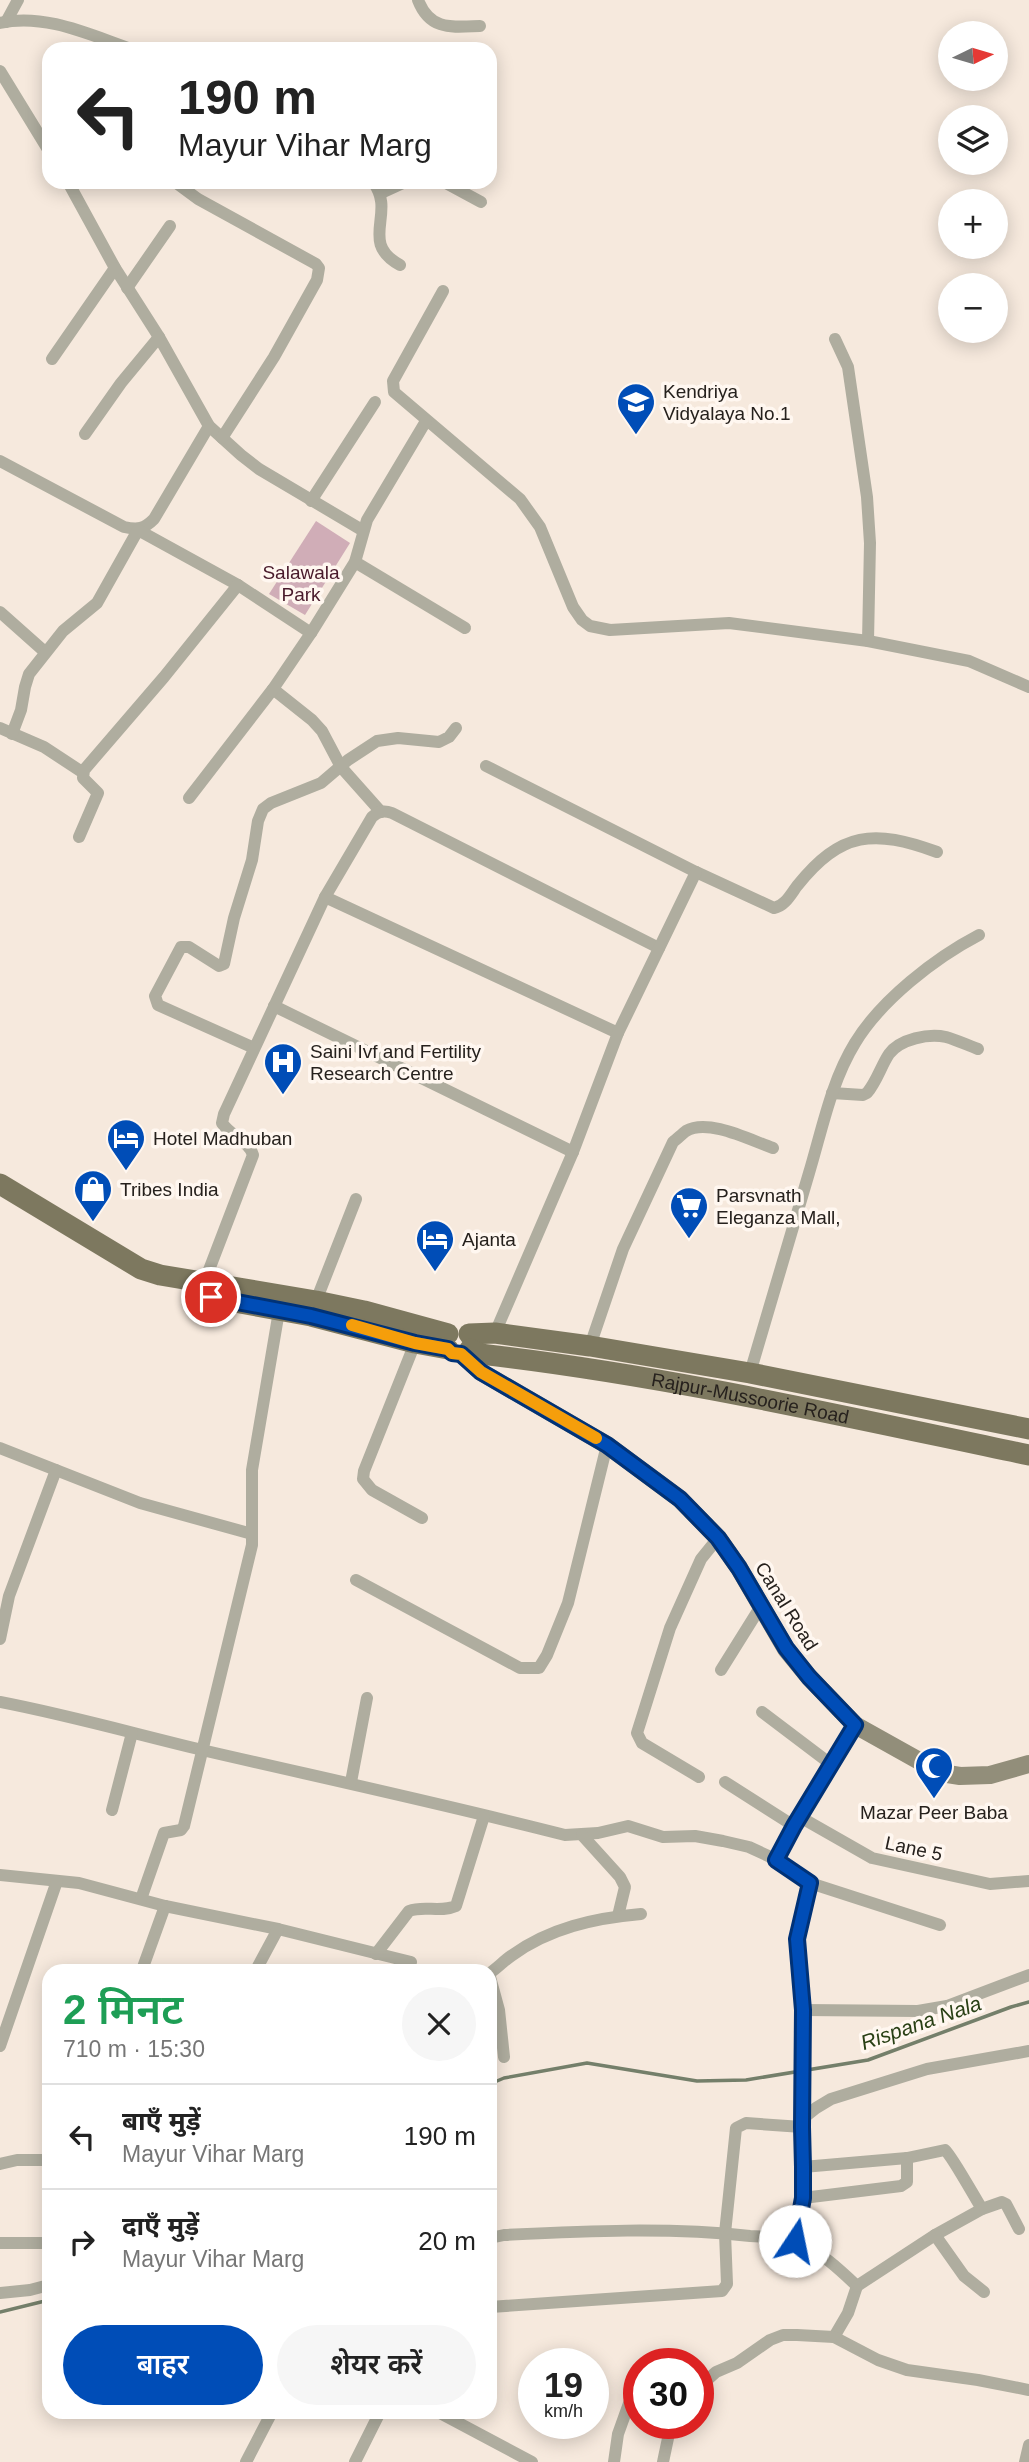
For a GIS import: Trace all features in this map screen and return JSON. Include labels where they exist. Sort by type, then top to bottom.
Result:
[{"type":"main road","name":"Rajpur-Mussoorie Road","points":[[0,1184],[141,1269],[177,1279],[364,1311],[480,1354],[569,1364],[1029,1455]]},
{"type":"main road","name":"Rajpur-Mussoorie Road","points":[[0,1201],[129,1272],[163,1286],[367,1329],[415,1343],[459,1344],[495,1333],[590,1346],[750,1373],[1029,1429]]},
{"type":"street","points":[[3,22],[18,0]]},
{"type":"street","points":[[418,0],[428,18],[435,23],[453,27],[480,26]]},
{"type":"street","points":[[3,22],[55,24],[110,42]]},
{"type":"street","points":[[2,81],[42,141]]},
{"type":"street","points":[[72,189],[115,268],[159,337],[209,426],[260,469],[362,530]]},
{"type":"street","points":[[184,189],[319,268],[317,280],[274,357],[222,438]]},
{"type":"street","points":[[378,189],[383,200],[379,242],[389,259],[400,265]]},
{"type":"street","points":[[381,193],[390,189]]},
{"type":"street","points":[[457,189],[481,202]]},
{"type":"street","points":[[127,288],[170,226]]},
{"type":"street","points":[[52,359],[115,268]]},
{"type":"street","points":[[443,291],[392,387],[397,396],[504,484],[533,514],[573,607],[590,626],[610,631],[729,623],[868,641],[969,661],[1029,687]]},
{"type":"street","points":[[85,435],[121,383],[159,337]]},
{"type":"street","points":[[835,339],[848,367],[867,497],[870,543],[868,641]]},
{"type":"street","points":[[311,501],[374,402]]},
{"type":"street","points":[[189,798],[273,688],[311,633],[355,562],[362,530],[426,421]]},
{"type":"street","points":[[79,837],[98,793],[83,778],[82,772],[44,747],[6,731],[21,710],[26,681],[45,652],[63,631],[97,603],[138,530],[154,519],[209,426]]},
{"type":"street","points":[[0,461],[124,527],[138,530],[237,585],[311,633]]},
{"type":"street","points":[[355,562],[465,628]]},
{"type":"street","points":[[82,772],[164,677],[237,585]]},
{"type":"street","points":[[0,612],[45,652]]},
{"type":"street","points":[[273,688],[317,726],[341,767],[381,812]]},
{"type":"street","points":[[254,1048],[158,1005],[155,996],[181,947],[189,947],[219,966],[225,964],[234,918],[252,860],[258,821],[263,809],[271,803],[321,783],[348,760],[377,741],[398,738],[439,742],[449,737],[456,728]]},
{"type":"street","points":[[486,766],[696,872],[762,903],[779,908],[814,865],[831,852],[852,842],[884,838],[903,840],[937,852]]},
{"type":"street","points":[[204,1283],[253,1155],[250,1147],[225,1129],[222,1124],[224,1114],[325,897],[372,817],[381,812],[392,813],[659,948]]},
{"type":"street","points":[[495,1333],[573,1152],[618,1033],[696,872]]},
{"type":"street","points":[[325,897],[618,1033]]},
{"type":"street","points":[[750,1373],[832,1093],[854,1044],[876,1015],[918,977],[962,944],[979,935]]},
{"type":"street","points":[[274,1006],[573,1152]]},
{"type":"street","points":[[832,1093],[867,1093],[890,1052],[898,1045],[911,1040],[945,1037],[978,1049]]},
{"type":"street","points":[[590,1346],[623,1249],[674,1142],[685,1131],[711,1126],[773,1147]]},
{"type":"street","points":[[316,1301],[356,1199]]},
{"type":"street","points":[[141,1899],[163,1833],[181,1830],[184,1826],[252,1545],[252,1470],[279,1311]]},
{"type":"street","points":[[415,1343],[363,1479],[372,1490],[422,1518]]},
{"type":"street","name":"Canal Road","points":[[459,1344],[481,1372],[607,1445],[680,1499],[718,1538],[786,1648],[809,1677],[855,1725],[941,1773],[960,1776],[990,1775],[1029,1764]]},
{"type":"street","points":[[356,1580],[520,1668],[539,1668],[568,1603],[607,1445]]},
{"type":"street","points":[[0,1448],[140,1503],[252,1534]]},
{"type":"street","points":[[0,1639],[9,1596],[56,1470]]},
{"type":"street","points":[[699,1777],[642,1743],[637,1733],[646,1698],[680,1603],[701,1559],[718,1538]]},
{"type":"street","points":[[721,1670],[761,1606]]},
{"type":"street","points":[[351,1782],[367,1698]]},
{"type":"street","points":[[0,1702],[50,1711],[202,1750],[351,1782],[565,1835],[582,1835],[628,1826],[663,1837],[695,1836],[737,1843],[776,1860],[810,1883],[940,1925]]},
{"type":"street","points":[[762,1712],[832,1765]]},
{"type":"street","points":[[776,1860],[855,1725]]},
{"type":"street","points":[[112,1810],[132,1732]]},
{"type":"street","name":"Lane 5","points":[[725,1782],[797,1822],[872,1858],[990,1884],[1029,1881]]},
{"type":"street","points":[[376,1954],[409,1911],[415,1908],[446,1910],[456,1906],[484,1816]]},
{"type":"street","points":[[582,1835],[620,1877],[625,1887],[618,1916]]},
{"type":"street","points":[[0,1875],[79,1883],[165,1906],[278,1929],[411,1962]]},
{"type":"street","points":[[0,2046],[57,1881]]},
{"type":"street","points":[[795,2241],[803,2198],[803,2010],[797,1939],[810,1883]]},
{"type":"street","points":[[144,1964],[165,1906]]},
{"type":"street","points":[[497,1969],[511,1956],[544,1936],[576,1925],[641,1913]]},
{"type":"street","points":[[259,1964],[278,1929]]},
{"type":"street","points":[[803,2010],[918,2011],[947,2006],[1029,1975]]},
{"type":"street","points":[[497,2002],[504,2057]]},
{"type":"street","points":[[497,2307],[722,2291],[727,2284],[726,2233],[736,2129],[746,2123],[802,2120],[831,2099],[927,2069],[1029,2051]]},
{"type":"street","points":[[803,2167],[907,2158],[945,2150],[982,2209]]},
{"type":"street","points":[[803,2198],[901,2186],[907,2182],[907,2158]]},
{"type":"street","points":[[0,2164],[17,2160],[42,2160]]},
{"type":"street","points":[[834,2337],[848,2312],[857,2287],[935,2235],[982,2209],[1003,2202],[1019,2229]]},
{"type":"street","points":[[497,2236],[655,2229],[795,2241],[828,2260],[857,2287]]},
{"type":"street","points":[[935,2235],[964,2276],[984,2292]]},
{"type":"street","points":[[0,2243],[42,2243]]},
{"type":"street","points":[[0,2293],[42,2287]]},
{"type":"street","points":[[714,2374],[783,2335],[834,2337],[878,2360],[907,2370],[1029,2390]]},
{"type":"street","points":[[246,2462],[268,2419]]},
{"type":"street","points":[[355,2462],[376,2419]]},
{"type":"street","points":[[451,2419],[532,2462]]},
{"type":"street","points":[[614,2462],[623,2420]]},
{"type":"street","points":[[663,2462],[668,2439]]},
{"type":"street","points":[[1025,2462],[1029,2445]]},
{"type":"green space","name":"Salawala Park","points":[[316,521],[350,543],[305,615],[269,594]]},
{"type":"waterway","name":"Rispana Nala","points":[[497,2081],[587,2063],[697,2081],[746,2080],[868,2060],[1029,2002]]},
{"type":"waterway","name":"Rispana Nala","points":[[0,2312],[42,2302]]},
{"type":"slow traffic","points":[[352,1325],[461,1354],[481,1372],[596,1438]]},
{"type":"place","name":"Kendriya Vidyalaya No.1","points":[[636,436]]},
{"type":"place","name":"Saini Ivf and Fertility Research Centre","points":[[283,1096]]},
{"type":"place","name":"Hotel Madhuban","points":[[126,1172]]},
{"type":"place","name":"Tribes India","points":[[93,1223]]},
{"type":"place","name":"Parsvnath Eleganza Mall,","points":[[689,1240]]},
{"type":"place","name":"Ajanta","points":[[435,1273]]},
{"type":"place","name":"Mazar Peer Baba","points":[[934,1800]]},
{"type":"route","points":[[211,1297],[311,1316],[448,1349],[452,1353],[461,1354],[481,1372],[607,1445],[680,1499],[718,1538],[786,1648],[809,1677],[855,1725],[776,1860],[810,1883],[797,1939],[803,2010],[803,2198],[795,2241]]}]
